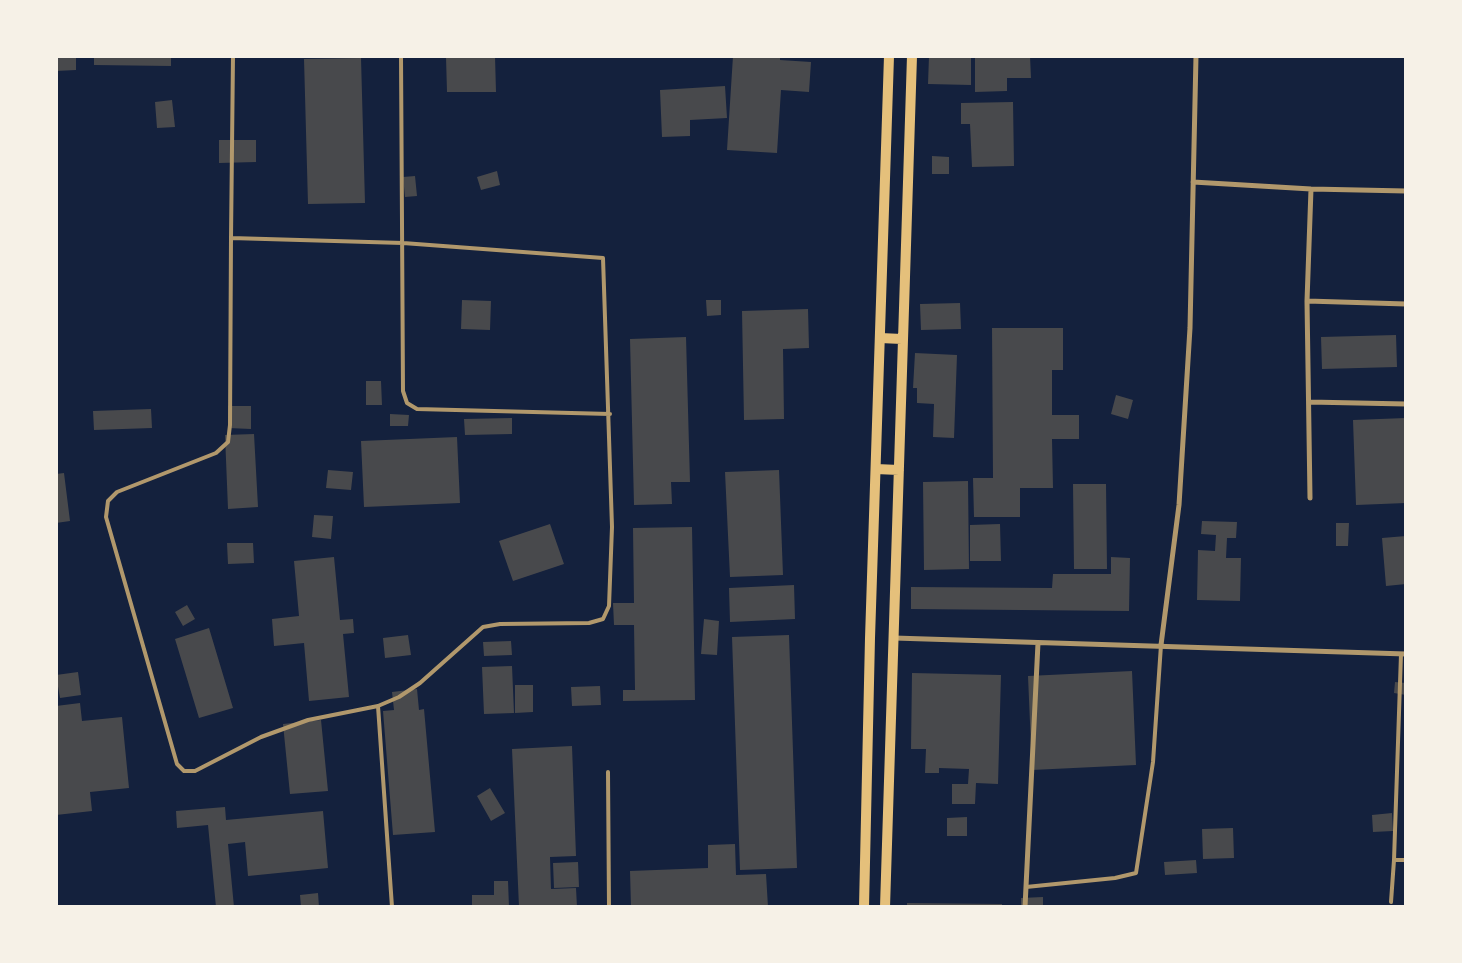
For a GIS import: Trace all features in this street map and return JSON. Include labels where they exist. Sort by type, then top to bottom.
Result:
[{"type":"main road","points":[[864,907],[888,56]]},
{"type":"main road","points":[[885,907],[912,56]]},
{"type":"main road","points":[[880,338],[902,338]]},
{"type":"main road","points":[[876,469],[899,470]]},
{"type":"street","points":[[1161,645],[1179,505],[1190,328],[1196,56]]},
{"type":"street","points":[[1193,182],[1312,189],[1406,191]]},
{"type":"street","points":[[1310,498],[1307,301],[1312,189]]},
{"type":"street","points":[[1307,301],[1406,304]]},
{"type":"street","points":[[1309,402],[1406,404]]},
{"type":"street","points":[[893,638],[1403,654]]},
{"type":"street","points":[[1025,907],[1038,643]]},
{"type":"lane","points":[[231,238],[403,243],[603,258],[610,414],[612,527],[609,606],[603,619],[589,623],[500,624],[483,627],[420,683],[399,697],[378,706],[308,720],[261,737],[196,771],[184,772],[177,764],[106,517],[108,500],[117,492],[216,453],[228,442],[230,425],[231,238],[233,56]]},
{"type":"lane","points":[[402,56],[403,390],[407,404],[417,409],[610,414]]},
{"type":"lane","points":[[1026,887],[1114,878],[1136,873],[1153,762],[1161,645]]},
{"type":"lane","points":[[1391,902],[1403,654]]},
{"type":"lane","points":[[378,706],[392,907]]},
{"type":"lane","points":[[608,772],[609,907]]},
{"type":"lane","points":[[1394,860],[1406,860]]},
{"type":"building","points":[[56,56],[76,56],[76,70],[56,71]]},
{"type":"building","points":[[94,56],[171,56],[171,66],[94,65]]},
{"type":"building","points":[[495,56],[496,92],[447,92],[446,57]]},
{"type":"building","points":[[733,56],[780,56],[780,60],[811,62],[809,92],[781,90],[777,153],[727,150]]},
{"type":"building","points":[[929,56],[971,56],[971,85],[928,84]]},
{"type":"building","points":[[975,56],[1030,56],[1031,78],[1007,78],[1007,91],[975,92]]},
{"type":"building","points":[[361,58],[365,203],[308,204],[304,59]]},
{"type":"building","points":[[725,86],[727,118],[690,120],[690,136],[662,137],[660,90]]},
{"type":"building","points":[[172,100],[175,127],[157,128],[155,102]]},
{"type":"building","points":[[1013,102],[1014,166],[972,167],[970,124],[961,124],[961,103]]},
{"type":"building","points":[[219,140],[256,140],[256,162],[219,163]]},
{"type":"building","points":[[932,156],[949,157],[949,174],[932,174]]},
{"type":"building","points":[[497,171],[500,185],[481,190],[477,177]]},
{"type":"building","points":[[415,176],[417,196],[405,197],[403,177]]},
{"type":"building","points":[[462,300],[491,301],[490,330],[461,329]]},
{"type":"building","points":[[706,300],[721,300],[721,315],[707,316]]},
{"type":"building","points":[[960,303],[961,329],[921,330],[920,304]]},
{"type":"building","points":[[808,309],[809,348],[783,349],[784,419],[744,420],[742,311]]},
{"type":"building","points":[[992,328],[1063,328],[1063,370],[1052,370],[1052,415],[1079,415],[1079,439],[1052,439],[1053,488],[1020,488],[1020,517],[974,517],[973,478],[993,478]]},
{"type":"building","points":[[1396,335],[1397,367],[1322,369],[1321,337]]},
{"type":"building","points":[[686,337],[690,482],[671,482],[672,504],[634,505],[630,339]]},
{"type":"building","points":[[915,353],[957,355],[954,438],[933,437],[934,404],[917,403],[917,388],[913,388]]},
{"type":"building","points":[[366,381],[381,381],[382,405],[366,405]]},
{"type":"building","points":[[1116,395],[1133,400],[1128,419],[1111,414]]},
{"type":"building","points":[[228,406],[251,406],[251,429],[228,428]]},
{"type":"building","points":[[151,409],[152,428],[94,430],[93,411]]},
{"type":"building","points":[[390,414],[409,415],[408,426],[390,426]]},
{"type":"building","points":[[512,418],[512,434],[465,435],[464,419]]},
{"type":"building","points":[[1406,418],[1406,503],[1356,505],[1353,420]]},
{"type":"building","points":[[254,434],[258,507],[228,509],[225,435]]},
{"type":"building","points":[[457,437],[460,503],[364,507],[361,441]]},
{"type":"building","points":[[328,470],[353,472],[351,490],[326,488]]},
{"type":"building","points":[[779,470],[783,575],[730,577],[725,472]]},
{"type":"building","points":[[64,473],[70,521],[56,523],[56,474]]},
{"type":"building","points":[[968,481],[969,569],[924,570],[923,482]]},
{"type":"building","points":[[1073,484],[1106,484],[1107,569],[1074,569]]},
{"type":"building","points":[[314,515],[333,516],[331,539],[312,537]]},
{"type":"building","points":[[1202,521],[1237,522],[1236,538],[1227,538],[1226,558],[1241,558],[1240,601],[1197,600],[1198,550],[1215,551],[1216,535],[1201,534]]},
{"type":"building","points":[[1336,523],[1349,523],[1348,546],[1336,546]]},
{"type":"building","points":[[550,524],[564,564],[513,581],[499,541]]},
{"type":"building","points":[[1000,524],[1001,561],[970,561],[970,525]]},
{"type":"building","points":[[692,527],[695,700],[623,701],[623,690],[635,690],[634,625],[614,625],[613,603],[634,603],[633,528]]},
{"type":"building","points":[[1406,536],[1406,584],[1386,586],[1382,538]]},
{"type":"building","points":[[227,543],[253,543],[254,563],[228,564]]},
{"type":"building","points":[[334,557],[340,620],[353,619],[354,633],[343,634],[349,697],[309,701],[304,643],[274,646],[272,619],[299,616],[294,561]]},
{"type":"building","points":[[1111,557],[1130,558],[1129,611],[911,609],[911,587],[1052,588],[1053,574],[1111,574]]},
{"type":"building","points":[[794,585],[795,619],[730,622],[729,588]]},
{"type":"building","points":[[187,605],[195,619],[183,626],[175,612]]},
{"type":"building","points":[[704,619],[719,621],[717,655],[701,654]]},
{"type":"building","points":[[209,628],[233,708],[199,718],[175,639]]},
{"type":"building","points":[[408,635],[411,655],[385,658],[383,638]]},
{"type":"building","points":[[789,635],[797,868],[740,870],[732,637]]},
{"type":"building","points":[[511,641],[512,655],[484,656],[483,642]]},
{"type":"building","points":[[512,666],[514,713],[484,714],[482,667]]},
{"type":"building","points":[[1132,671],[1136,765],[1032,770],[1028,676]]},
{"type":"building","points":[[78,672],[81,695],[60,698],[56,675]]},
{"type":"building","points":[[912,673],[1001,675],[998,784],[976,783],[975,804],[952,804],[952,784],[968,784],[969,769],[939,768],[939,773],[925,773],[926,749],[911,749]]},
{"type":"building","points":[[1395,682],[1406,683],[1406,695],[1394,693]]},
{"type":"building","points":[[515,685],[533,685],[533,712],[515,713]]},
{"type":"building","points":[[600,686],[601,705],[572,706],[571,687]]},
{"type":"building","points":[[417,689],[419,710],[424,709],[435,832],[393,835],[383,711],[394,710],[392,692]]},
{"type":"building","points":[[80,703],[82,721],[122,717],[129,788],[90,792],[92,811],[56,815],[56,706]]},
{"type":"building","points":[[321,720],[328,791],[290,794],[283,724]]},
{"type":"building","points":[[572,746],[576,856],[550,857],[551,889],[576,888],[577,907],[519,907],[512,749]]},
{"type":"building","points":[[490,788],[505,813],[491,821],[477,796]]},
{"type":"building","points":[[225,807],[226,820],[323,811],[328,868],[248,876],[245,842],[228,844],[234,907],[216,907],[208,825],[177,828],[176,811]]},
{"type":"building","points":[[1392,813],[1393,831],[1373,832],[1372,815]]},
{"type":"building","points":[[967,817],[967,836],[947,836],[947,818]]},
{"type":"building","points":[[1233,828],[1234,858],[1203,859],[1202,829]]},
{"type":"building","points":[[735,844],[736,875],[766,874],[768,907],[631,907],[630,871],[708,868],[708,845]]},
{"type":"building","points":[[1196,860],[1197,873],[1165,875],[1164,862]]},
{"type":"building","points":[[578,862],[579,887],[554,888],[553,863]]},
{"type":"building","points":[[494,881],[508,881],[509,907],[472,907],[472,895],[494,895]]},
{"type":"building","points":[[318,893],[319,907],[301,907],[300,895]]},
{"type":"building","points":[[1043,897],[1043,907],[1021,907],[1021,898]]},
{"type":"building","points":[[907,903],[1002,904],[1002,907],[907,907]]}]
